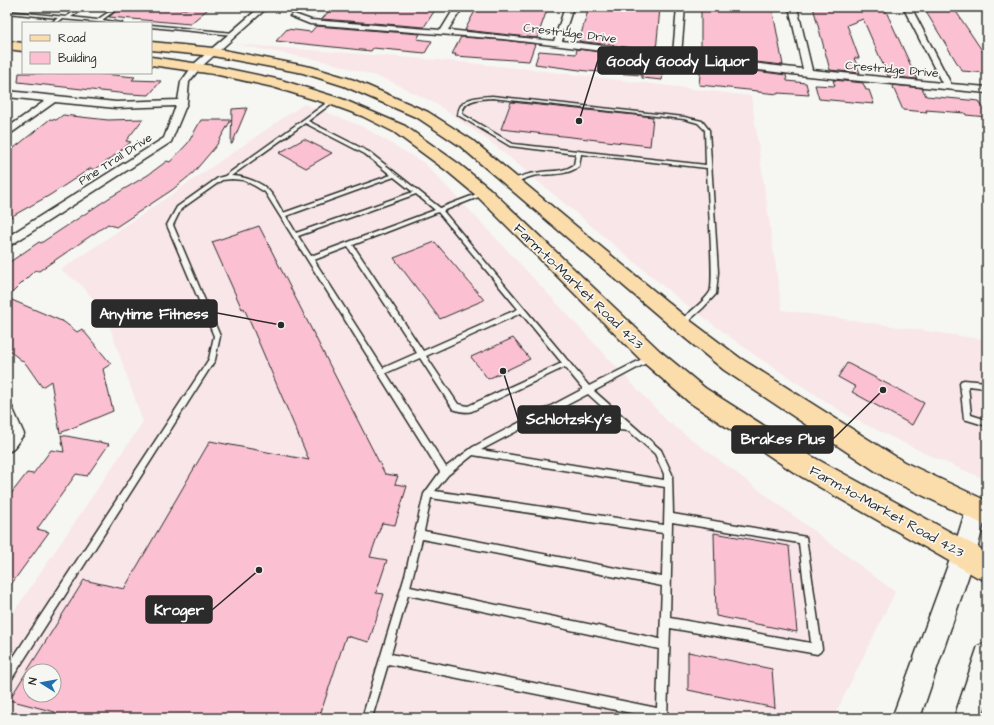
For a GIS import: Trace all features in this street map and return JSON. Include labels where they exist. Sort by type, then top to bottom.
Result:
[{"type":"main road","points":[[7,45],[22,47]]},
{"type":"main road","points":[[152,46],[213,52],[306,70],[349,83],[423,115],[466,143],[681,324],[732,364],[894,470],[982,512],[975,560],[906,718]]},
{"type":"main road","name":"Farm-to-Market Road 423","points":[[152,61],[197,66],[276,82],[302,89],[334,100],[397,128],[459,172],[484,193],[652,356],[697,395],[804,465],[975,560]]},
{"type":"main road","points":[[484,193],[513,181]]},
{"type":"main road","points":[[968,718],[987,655]]},
{"type":"street","name":"Pine Trail Drive","points":[[7,242],[168,140],[182,103],[185,82],[197,66],[264,7]]},
{"type":"street","points":[[443,32],[458,7]]},
{"type":"street","points":[[557,44],[569,7]]},
{"type":"street","points":[[677,57],[681,7]]},
{"type":"street","points":[[793,7],[808,73]]},
{"type":"street","points":[[907,7],[948,87]]},
{"type":"street","name":"Crestridge Drive","points":[[294,16],[310,22],[502,37],[808,73],[987,90]]},
{"type":"street","points":[[7,94],[52,100],[116,105],[182,103]]},
{"type":"street","points":[[7,132],[52,100]]},
{"type":"street","points":[[7,412],[16,434],[7,445]]},
{"type":"lane","points":[[67,18],[84,7]]},
{"type":"lane","points":[[98,21],[118,7]]},
{"type":"lane","points":[[7,12],[109,22]]},
{"type":"lane","points":[[54,22],[62,17]]},
{"type":"lane","points":[[152,26],[233,34]]},
{"type":"lane","points":[[681,324],[714,292],[715,272],[710,167],[707,130],[700,122],[684,118],[492,97],[478,98],[467,102],[462,105],[459,110],[460,115],[512,145],[710,167]]},
{"type":"lane","points":[[7,676],[212,360],[217,336],[170,225],[179,208],[334,100]]},
{"type":"lane","points":[[305,121],[367,153],[439,210],[588,390],[658,452],[668,474],[668,530],[662,716],[384,658]]},
{"type":"lane","points":[[513,181],[537,174],[561,172],[572,169],[576,166],[579,152]]},
{"type":"lane","points":[[282,215],[395,175]]},
{"type":"lane","points":[[227,176],[255,182],[267,191],[446,472]]},
{"type":"lane","points":[[295,235],[417,192]]},
{"type":"lane","points":[[310,259],[484,193]]},
{"type":"lane","points":[[349,244],[456,406],[469,409],[566,364]]},
{"type":"lane","points":[[382,372],[522,310]]},
{"type":"lane","points":[[367,718],[405,590],[428,494],[446,472],[473,452],[652,356]]},
{"type":"lane","points":[[987,385],[964,383],[967,417],[987,423]]},
{"type":"lane","points":[[534,418],[632,428]]},
{"type":"lane","points":[[473,452],[668,484]]},
{"type":"lane","points":[[428,494],[668,530]]},
{"type":"lane","points":[[665,622],[817,649],[803,540],[668,517]]},
{"type":"lane","points":[[418,534],[666,582]]},
{"type":"lane","points":[[405,590],[664,646]]},
{"type":"shaded area","points":[[234,44],[449,61],[751,96],[782,310],[987,340],[987,480],[931,456],[850,417],[756,356],[679,299],[497,147],[438,105],[388,80],[329,62]]},
{"type":"shaded area","points":[[304,104],[361,126],[424,163],[667,421],[895,592],[833,718],[7,718],[7,622],[143,422],[106,316],[83,286],[61,270]]},
{"type":"building","points":[[121,7],[186,9],[189,7],[208,9],[190,24],[109,17]]},
{"type":"building","points":[[333,7],[391,7],[416,9],[417,7],[437,7],[424,27],[322,19]]},
{"type":"building","points":[[477,7],[548,7],[537,38],[465,30]]},
{"type":"building","points":[[589,7],[660,8],[656,51],[579,41]]},
{"type":"building","points":[[701,7],[772,7],[783,65],[701,56]]},
{"type":"building","points":[[813,7],[860,9],[859,7],[884,7],[917,79],[888,76],[863,19],[847,25],[859,58],[854,58],[860,73],[830,70]]},
{"type":"building","points":[[923,7],[953,7],[987,58],[987,73],[962,71]]},
{"type":"building","points":[[316,26],[420,34],[417,39],[432,41],[425,53],[373,48],[371,51],[276,41],[287,29],[311,32]]},
{"type":"building","points":[[461,37],[535,44],[529,61],[455,56],[456,54],[452,54]]},
{"type":"building","points":[[577,49],[655,59],[655,65],[664,66],[662,80],[642,78],[642,75],[587,71],[535,64],[539,51],[576,54]]},
{"type":"building","points":[[701,64],[786,75],[787,81],[806,83],[809,95],[778,94],[699,85]]},
{"type":"building","points":[[19,73],[103,74],[135,77],[132,80],[161,81],[149,95],[18,82]]},
{"type":"building","points":[[833,80],[863,83],[866,90],[869,90],[874,104],[819,99],[815,85],[835,86]]},
{"type":"building","points":[[892,85],[922,88],[926,96],[979,101],[987,114],[987,117],[966,115],[965,113],[903,110]]},
{"type":"building","points":[[511,102],[653,117],[650,146],[501,129]]},
{"type":"building","points":[[247,108],[232,144],[231,144],[232,109]]},
{"type":"building","points":[[63,115],[108,120],[143,119],[126,141],[131,142],[110,159],[94,170],[91,168],[50,195],[7,219],[7,151],[14,148],[50,119],[56,120]]},
{"type":"building","points":[[201,120],[231,120],[216,146],[193,173],[172,190],[116,227],[108,224],[39,271],[35,270],[7,298],[7,264],[39,242],[41,243],[109,198],[148,175],[167,161],[170,162],[188,143]]},
{"type":"building","points":[[304,139],[332,153],[306,168],[279,153]]},
{"type":"building","points":[[259,226],[385,474],[398,476],[395,484],[407,486],[395,525],[382,523],[370,557],[387,560],[376,593],[384,594],[369,642],[346,636],[319,718],[51,718],[55,712],[9,700],[22,679],[22,703],[62,703],[62,663],[32,663],[84,580],[124,589],[210,441],[309,460],[244,308],[242,309],[212,242]]},
{"type":"building","points":[[435,242],[484,300],[440,319],[394,258]]},
{"type":"building","points":[[7,298],[64,322],[77,332],[82,329],[111,364],[103,369],[113,411],[60,433],[51,381],[42,387],[26,364],[7,349]]},
{"type":"building","points":[[513,338],[530,359],[488,379],[471,357]]},
{"type":"building","points":[[847,363],[924,403],[912,425],[852,392],[856,387],[838,377]]},
{"type":"building","points":[[61,435],[109,444],[87,476],[76,474],[37,529],[49,532],[7,590],[7,499],[27,473],[33,474],[51,450],[64,452]]},
{"type":"building","points":[[714,533],[789,546],[797,632],[716,616]]},
{"type":"building","points":[[688,652],[772,669],[775,708],[688,690]]},
{"type":"place","name":"Goody Goody Liquor","points":[[579,121]]},
{"type":"place","name":"Anytime Fitness","points":[[281,325]]},
{"type":"place","name":"Schlotzsky's","points":[[503,371]]},
{"type":"place","name":"Brakes Plus","points":[[883,390]]},
{"type":"place","name":"Kroger","points":[[259,570]]}]
